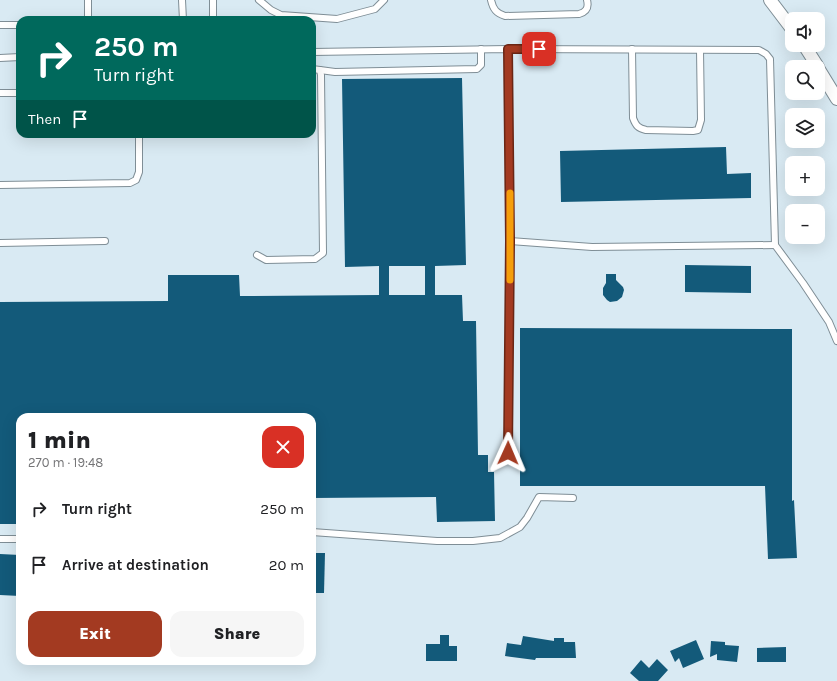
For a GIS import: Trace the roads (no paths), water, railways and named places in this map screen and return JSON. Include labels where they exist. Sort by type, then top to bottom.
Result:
[{"type":"street","points":[[770,0],[785,20]]},
{"type":"street","points":[[825,79],[837,99]]},
{"type":"lane","points":[[88,0],[88,16]]},
{"type":"lane","points":[[182,0],[183,16]]},
{"type":"lane","points":[[213,0],[213,16]]},
{"type":"lane","points":[[259,0],[271,10],[281,15],[295,16]]},
{"type":"lane","points":[[316,18],[337,19],[375,8],[384,0]]},
{"type":"lane","points":[[491,0],[494,10],[505,16],[579,14],[585,12],[587,9],[587,0]]},
{"type":"lane","points":[[0,25],[16,25]]},
{"type":"lane","points":[[316,70],[335,72],[477,69],[481,65],[481,49]]},
{"type":"lane","points":[[316,52],[481,49],[759,50],[766,54],[770,60],[775,245],[808,290],[828,322],[837,341]]},
{"type":"lane","points":[[508,49],[510,241],[508,453]]},
{"type":"lane","points":[[632,49],[635,125],[646,130],[693,131],[698,130],[701,120],[700,50]]},
{"type":"lane","points":[[0,58],[16,57]]},
{"type":"lane","points":[[257,255],[266,260],[315,259],[323,252],[320,70]]},
{"type":"lane","points":[[0,93],[16,93]]},
{"type":"lane","points":[[0,185],[130,183],[136,180],[139,172],[139,138]]},
{"type":"lane","points":[[0,243],[105,240]]},
{"type":"lane","points":[[510,241],[592,247],[775,245]]},
{"type":"lane","points":[[316,532],[437,541],[473,541],[493,539],[500,538],[520,527],[528,518],[539,498],[573,498]]},
{"type":"lane","points":[[0,539],[16,539]]}]
